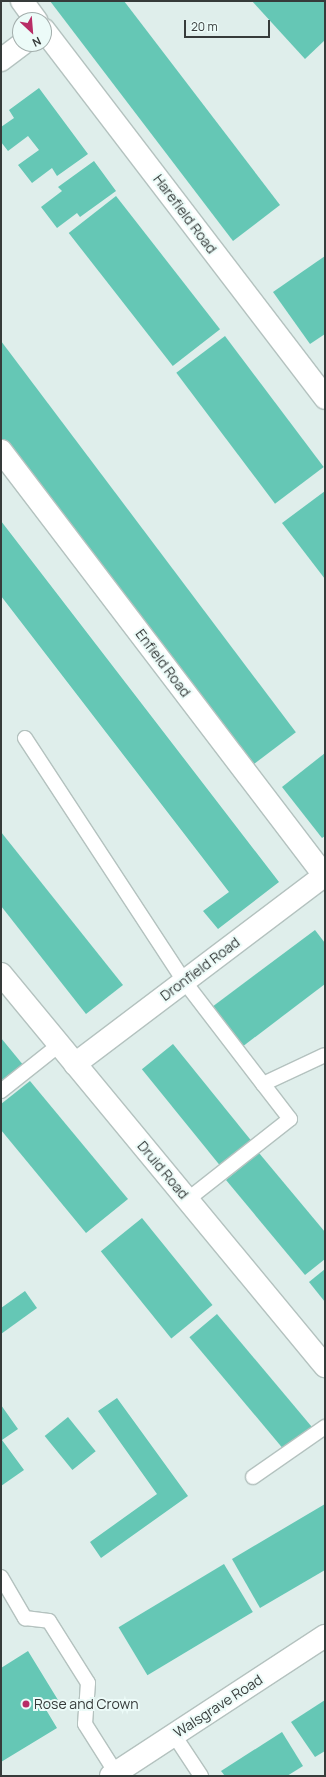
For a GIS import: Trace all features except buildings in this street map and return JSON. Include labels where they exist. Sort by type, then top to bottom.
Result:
[{"type":"main road","points":[[22,1],[30,12]]},
{"type":"main road","name":"Harefield Road","points":[[52,40],[322,389]]},
{"type":"main road","points":[[1,60],[12,52]]},
{"type":"main road","name":"Enfield Road","points":[[1,451],[325,875]]},
{"type":"main road","name":"Dronfield Road","points":[[74,1064],[325,875]]},
{"type":"main road","name":"Druid Road","points":[[1,974],[325,1366]]},
{"type":"main road","name":"Walsgrave Road","points":[[113,1774],[325,1636]]},
{"type":"lane","points":[[24,738],[184,981],[290,1119],[187,1200]]},
{"type":"lane","points":[[1,1091],[59,1045]]},
{"type":"lane","points":[[263,1084],[325,1054]]},
{"type":"lane","points":[[252,1477],[325,1427]]},
{"type":"lane","points":[[1,1577],[25,1618],[49,1621],[88,1683],[85,1724],[113,1774]]},
{"type":"lane","points":[[174,1735],[201,1776]]},
{"type":"place","name":"Rose and Crown","points":[[26,1704]]}]
